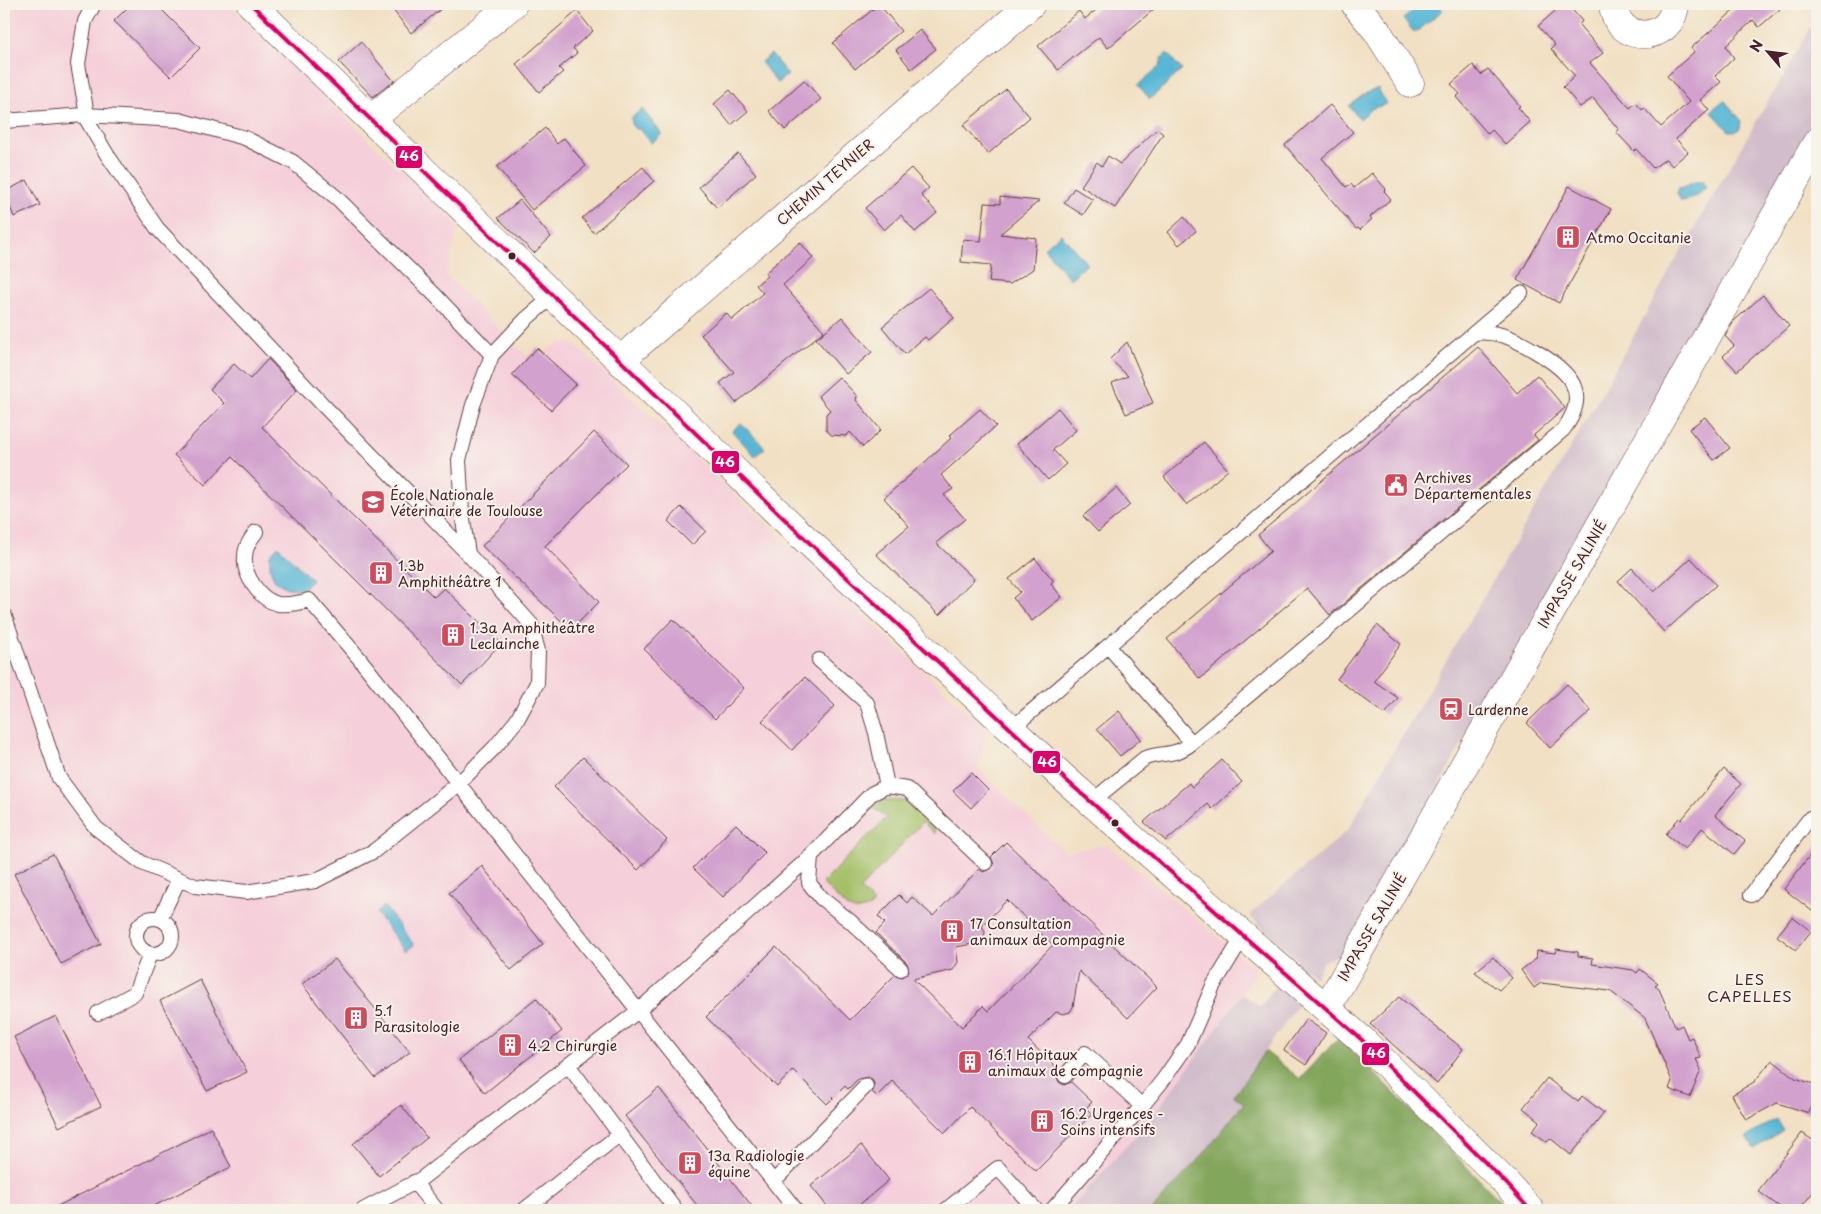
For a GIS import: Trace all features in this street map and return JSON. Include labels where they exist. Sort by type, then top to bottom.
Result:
[{"type":"street","points":[[252,4],[800,534],[1091,802],[1326,1006],[1530,1210]]},
{"type":"street","points":[[371,119],[513,4]]},
{"type":"street","name":"CHEMIN TEYNIER","points":[[621,362],[634,348],[1031,4]]},
{"type":"street","points":[[1355,4],[1377,31],[1410,83]]},
{"type":"street","points":[[1613,4],[1613,13],[1619,24],[1629,31],[1641,35],[1653,33],[1664,28],[1672,18],[1676,4]]},
{"type":"street","name":"IMPASSE SALINIÉ","points":[[1326,1006],[1333,997],[1817,142]]},
{"type":"lane","points":[[84,115],[87,114],[78,64],[86,21],[92,8]]},
{"type":"lane","points":[[4,614],[59,778],[96,828],[142,863],[195,886],[246,892],[315,881],[374,851],[458,784],[495,747],[517,720],[537,683],[538,652],[530,624],[468,554],[314,396],[157,228],[106,153],[84,115]]},
{"type":"lane","points":[[4,121],[84,115],[179,120],[245,138],[293,162],[337,198],[435,295],[492,355]]},
{"type":"lane","points":[[1011,729],[1521,293]]},
{"type":"lane","points":[[468,554],[462,513],[459,460],[472,405],[492,355],[526,320],[553,296]]},
{"type":"lane","points":[[1091,802],[1145,758],[1154,754],[1171,754],[1183,750],[1192,743],[1563,430],[1571,420],[1576,399],[1571,380],[1563,369],[1518,341],[1501,334],[1487,331],[1474,333]]},
{"type":"lane","points":[[256,532],[246,546],[244,559],[248,574],[259,593],[277,604],[292,604],[309,600],[358,658],[796,1210]]},
{"type":"lane","points":[[1108,646],[1192,743]]},
{"type":"lane","points":[[819,660],[867,703],[876,733],[887,786]]},
{"type":"lane","points":[[363,1210],[414,1182],[638,1011],[811,856],[871,794],[887,786],[907,789],[985,863]]},
{"type":"lane","points":[[1751,895],[1810,818],[1817,823]]},
{"type":"lane","points":[[811,856],[809,883],[821,898],[850,921],[901,969]]},
{"type":"lane","points":[[160,919],[179,879]]},
{"type":"lane","points":[[150,919],[160,919],[170,928],[172,939],[166,950],[150,954],[140,947],[136,936],[137,930],[150,919]]},
{"type":"lane","points":[[1052,1210],[1081,1179],[1164,1080],[1188,1044],[1214,986],[1244,935]]},
{"type":"lane","points":[[98,1013],[134,993],[150,954]]},
{"type":"lane","points":[[1065,1076],[1085,1053],[1142,1106]]},
{"type":"lane","points":[[568,1065],[619,1136],[676,1210]]},
{"type":"lane","points":[[774,1181],[866,1086]]},
{"type":"lane","points":[[524,1210],[619,1136]]},
{"type":"lane","points":[[946,1210],[998,1168],[1036,1210]]},
{"type":"lane","points":[[414,1182],[437,1210]]},
{"type":"shaded area","name":"École Nationale Vétérinaire de Toulouse","points":[[4,4],[227,4],[458,225],[446,275],[528,357],[537,348],[544,354],[561,342],[573,343],[988,732],[977,767],[1064,852],[1107,845],[1258,971],[1153,1116],[1069,1210],[4,1210]]},
{"type":"shaded area","points":[[1817,17],[1817,123],[1635,436],[1344,954],[1323,961],[1316,978],[1306,969],[1289,995],[1299,1003],[1234,1096],[1244,1103],[1206,1151],[1152,1210],[1069,1210],[1153,1116],[1242,994],[1261,1007],[1275,986],[1278,987],[1297,960],[1249,915],[1347,831],[1591,412],[1678,256]]},
{"type":"green space","points":[[886,800],[905,801],[934,825],[935,834],[923,822],[860,889],[874,903],[870,907],[857,911],[846,907],[822,883],[887,817],[870,806]]},
{"type":"green space","points":[[1339,1037],[1509,1210],[1152,1210],[1206,1151],[1244,1103],[1234,1096],[1265,1051],[1300,1079]]},
{"type":"water","points":[[1422,4],[1442,4],[1440,7],[1443,10],[1415,33],[1403,19]]},
{"type":"water","points":[[1167,53],[1182,70],[1150,99],[1138,85],[1160,66],[1162,58]]},
{"type":"water","points":[[771,54],[788,75],[777,83],[761,62]]},
{"type":"water","points":[[1378,88],[1386,104],[1371,109],[1360,119],[1349,106],[1363,95]]},
{"type":"water","points":[[1724,100],[1741,120],[1740,128],[1735,132],[1728,130],[1711,111]]},
{"type":"water","points":[[642,109],[662,134],[651,143],[640,129],[635,129],[631,124],[631,118]]},
{"type":"water","points":[[1701,180],[1706,187],[1701,193],[1681,201],[1677,193],[1679,188]]},
{"type":"water","points":[[1061,234],[1087,264],[1070,279],[1044,248]]},
{"type":"water","points":[[741,423],[765,448],[755,456],[732,431]]},
{"type":"water","points":[[278,546],[312,580],[302,589],[287,588],[275,581],[270,569],[270,555]]},
{"type":"water","points":[[384,906],[414,945],[406,951],[376,913]]},
{"type":"water","points":[[1776,1119],[1783,1130],[1754,1149],[1747,1137]]},
{"type":"building","points":[[131,4],[156,4],[200,48],[171,77],[114,21]]},
{"type":"building","points":[[388,4],[447,4],[411,33]]},
{"type":"building","points":[[879,4],[901,31],[855,69],[833,43]]},
{"type":"building","points":[[1103,4],[1160,4],[1108,48],[1099,37],[1058,70],[1038,46],[1079,11],[1085,19]]},
{"type":"building","points":[[1563,4],[1567,4],[1582,21],[1579,25],[1603,53],[1590,63],[1630,108],[1636,103],[1642,110],[1644,108],[1661,127],[1689,102],[1667,76],[1694,52],[1691,48],[1739,4],[1786,4],[1759,27],[1753,20],[1726,46],[1734,58],[1715,76],[1721,82],[1700,100],[1709,110],[1676,139],[1688,152],[1672,166],[1666,159],[1653,168],[1636,149],[1634,151],[1616,132],[1619,130],[1593,98],[1580,107],[1563,87],[1575,76],[1551,49],[1555,45],[1538,26]]},
{"type":"building","points":[[577,11],[593,31],[573,48],[577,53],[559,68],[563,72],[539,92],[516,64]]},
{"type":"building","points":[[920,30],[936,49],[911,69],[896,50]]},
{"type":"building","points":[[361,42],[394,81],[373,97],[339,62]]},
{"type":"building","points":[[1473,65],[1481,75],[1488,69],[1520,106],[1518,107],[1530,122],[1505,144],[1492,130],[1488,134],[1456,97],[1460,94],[1451,84]]},
{"type":"building","points":[[804,80],[821,99],[785,130],[769,111]]},
{"type":"building","points":[[1006,89],[1030,117],[988,154],[963,125]]},
{"type":"building","points":[[730,90],[748,111],[731,125],[714,104]]},
{"type":"building","points":[[1330,105],[1353,132],[1322,158],[1346,187],[1351,184],[1354,188],[1372,173],[1386,189],[1384,191],[1391,199],[1370,217],[1372,219],[1360,230],[1356,229],[1285,145]]},
{"type":"building","points":[[545,128],[557,144],[564,138],[586,166],[532,210],[497,167]]},
{"type":"building","points":[[1157,129],[1163,134],[1115,208],[1081,186],[1097,162],[1102,166],[1108,156],[1120,164]]},
{"type":"building","points":[[738,153],[756,174],[717,208],[699,187]]},
{"type":"building","points":[[643,167],[654,181],[594,233],[582,218]]},
{"type":"building","points":[[911,168],[929,188],[921,195],[937,213],[915,232],[901,215],[884,230],[865,208]]},
{"type":"building","points":[[27,180],[40,205],[14,217],[4,192]]},
{"type":"building","name":"Atmo Occitanie","points":[[1569,186],[1611,209],[1559,303],[1517,280]]},
{"type":"building","points":[[1074,188],[1093,200],[1083,215],[1064,203]]},
{"type":"building","points":[[1000,197],[1039,201],[1000,234],[1036,238],[1033,269],[1010,284],[989,282],[991,265],[961,262],[963,239],[981,241],[985,203],[1000,204]]},
{"type":"building","points":[[520,200],[551,237],[534,253],[498,218]]},
{"type":"building","points":[[1184,217],[1196,231],[1179,245],[1168,232]]},
{"type":"building","points":[[800,242],[813,258],[783,285],[824,331],[736,403],[720,383],[734,372],[701,335],[726,313],[732,320],[763,293],[756,285],[767,276],[765,273]]},
{"type":"building","points":[[929,288],[954,318],[928,340],[925,337],[905,354],[882,327]]},
{"type":"building","points":[[1763,295],[1789,326],[1737,371],[1723,356],[1734,346],[1725,336],[1734,321]]},
{"type":"building","points":[[842,317],[872,352],[846,374],[816,339]]},
{"type":"building","points":[[1127,342],[1153,403],[1126,414],[1112,383],[1128,376],[1110,359]]},
{"type":"building","name":"Archives Départementales","points":[[1478,347],[1517,393],[1537,375],[1565,408],[1534,435],[1538,440],[1330,615],[1307,588],[1200,679],[1167,639],[1271,551],[1258,535]]},
{"type":"building","points":[[537,348],[576,384],[551,410],[512,375]]},
{"type":"building","points":[[268,359],[297,390],[262,427],[434,597],[444,588],[501,643],[462,685],[232,457],[205,485],[174,455],[224,403],[210,389],[234,364],[250,379]]},
{"type":"building","points":[[839,377],[857,396],[856,400],[881,430],[863,447],[850,432],[846,436],[831,435],[826,429],[826,414],[830,410],[818,396]]},
{"type":"building","points":[[1058,408],[1076,430],[1053,450],[1066,464],[1048,480],[1017,444]]},
{"type":"building","points":[[980,409],[996,426],[941,475],[953,489],[944,495],[965,519],[936,543],[974,579],[939,615],[876,554],[909,526],[884,498],[951,438],[949,436]]},
{"type":"building","points":[[1705,417],[1730,448],[1714,460],[1689,429]]},
{"type":"building","points":[[594,432],[627,464],[545,546],[599,602],[571,630],[482,546]]},
{"type":"building","points":[[1204,442],[1228,470],[1187,505],[1164,477]]},
{"type":"building","points":[[1116,488],[1130,505],[1098,532],[1083,516]]},
{"type":"building","points":[[681,507],[706,531],[692,545],[668,521]]},
{"type":"building","points":[[1035,558],[1053,580],[1051,584],[1062,597],[1032,621],[1013,598],[1020,592],[1009,579]]},
{"type":"building","points":[[1691,558],[1716,585],[1664,632],[1618,581],[1632,568],[1654,592]]},
{"type":"building","points":[[673,619],[744,688],[715,719],[644,649]]},
{"type":"building","points":[[1377,625],[1401,644],[1374,681],[1398,698],[1385,714],[1337,679]]},
{"type":"building","points":[[805,677],[835,706],[792,750],[762,721]]},
{"type":"building","points":[[1567,684],[1591,711],[1550,748],[1527,723]]},
{"type":"building","points":[[1119,711],[1141,739],[1120,756],[1097,729]]},
{"type":"building","points":[[583,757],[667,840],[638,870],[554,787]]},
{"type":"building","points":[[1222,760],[1242,782],[1212,809],[1208,804],[1166,841],[1144,822],[1189,783],[1192,787]]},
{"type":"building","points":[[1724,769],[1741,784],[1715,815],[1745,841],[1734,854],[1702,828],[1685,849],[1666,834],[1679,818],[1681,820]]},
{"type":"building","points":[[971,773],[988,790],[971,808],[953,791]]},
{"type":"building","points":[[736,824],[765,853],[723,897],[693,868]]},
{"type":"building","points":[[1006,842],[1157,987],[1128,1018],[1079,971],[1073,1007],[1070,1012],[1063,1014],[1056,1012],[1028,1040],[1059,1070],[1056,1075],[1059,1082],[1064,1085],[1071,1082],[1092,1102],[1086,1108],[1092,1114],[1036,1171],[970,1107],[945,1133],[892,1081],[877,1096],[872,1092],[874,1084],[872,1079],[868,1077],[858,1079],[848,1089],[845,1086],[827,1104],[793,1070],[777,1087],[706,1017],[776,947],[850,1020],[895,975],[903,977],[909,971],[907,963],[876,933],[885,923],[878,916],[899,895],[907,903],[912,897],[933,916],[979,869],[983,872],[991,869],[994,865],[991,857]],"holes":[[[1007,900],[1053,945],[988,1011],[983,1006],[962,1027],[913,979],[953,970],[958,962],[956,947],[983,942],[985,932],[982,926]]]},
{"type":"building","points":[[1817,846],[1817,915],[1784,889]]},
{"type":"building","points":[[53,854],[101,944],[61,964],[14,874]]},
{"type":"building","points":[[482,866],[543,944],[511,970],[449,893]]},
{"type":"building","points":[[1792,917],[1811,931],[1796,950],[1777,936]]},
{"type":"building","points":[[1556,949],[1578,952],[1578,956],[1593,958],[1592,964],[1633,970],[1637,973],[1640,969],[1658,983],[1655,986],[1659,989],[1676,1028],[1682,1025],[1688,1039],[1692,1037],[1701,1058],[1696,1059],[1701,1070],[1690,1097],[1669,1089],[1672,1081],[1645,1018],[1610,991],[1541,983],[1534,988],[1521,970],[1536,959],[1537,951],[1555,953]]},
{"type":"building","points":[[1493,957],[1512,978],[1499,990],[1475,972]]},
{"type":"building","name":"5.1 Parasitologie","points":[[335,959],[410,1052],[375,1078],[302,984]]},
{"type":"building","points":[[200,980],[247,1072],[207,1091],[160,1001]]},
{"type":"building","points":[[1399,997],[1463,1049],[1437,1084],[1370,1024]]},
{"type":"building","name":"4.2 Chirurgie","points":[[536,998],[562,1031],[485,1093],[459,1060]]},
{"type":"building","points":[[56,1016],[101,1106],[59,1127],[14,1037]]},
{"type":"building","points":[[1306,1019],[1326,1033],[1306,1065],[1284,1050]]},
{"type":"building","points":[[1772,1060],[1795,1078],[1817,1085],[1809,1113],[1777,1103],[1746,1120],[1732,1095],[1754,1082]]},
{"type":"building","points":[[1547,1078],[1578,1102],[1582,1096],[1604,1113],[1571,1155],[1550,1138],[1547,1142],[1532,1131],[1540,1121],[1523,1108]]},
{"type":"building","name":"13a Radiologie équine","points":[[659,1088],[755,1210],[701,1210],[625,1116]]},
{"type":"building","points":[[401,1105],[427,1138],[379,1176],[353,1144]]},
{"type":"building","points":[[211,1128],[231,1167],[146,1210],[50,1210]]},
{"type":"building","points":[[1802,1133],[1817,1143],[1817,1187],[1799,1210],[1784,1210],[1758,1191]]},
{"type":"building","points":[[861,1145],[889,1180],[853,1210],[830,1210],[811,1186]]},
{"type":"transit line","name":"46","points":[[251,4],[800,534],[1066,780],[1362,1040],[1507,1184],[1530,1210]]},
{"type":"place","name":"Atmo Occitanie","points":[[1568,237]]},
{"type":"place","name":"Archives Départementales","points":[[1396,485]]},
{"type":"place","name":"École Nationale Vétérinaire de Toulouse","points":[[373,502]]},
{"type":"place","name":"1.3b Amphithéâtre 1","points":[[381,573]]},
{"type":"place","name":"1.3a Amphithéâtre Leclainche","points":[[453,635]]},
{"type":"place","name":"Lardenne","points":[[1451,709]]},
{"type":"place","name":"17 Consultation animaux de compagnie","points":[[952,931]]},
{"type":"place","name":"5.1 Parasitologie","points":[[356,1018]]},
{"type":"place","name":"4.2 Chirurgie","points":[[510,1045]]},
{"type":"place","name":"16.1 Hôpitaux animaux de compagnie","points":[[970,1062]]},
{"type":"place","name":"16.2 Urgences - Soins intensifs","points":[[1042,1121]]},
{"type":"place","name":"13a Radiologie équine","points":[[690,1163]]},
{"type":"district","name":"LES CAPELLES","points":[[1750,986]]}]
